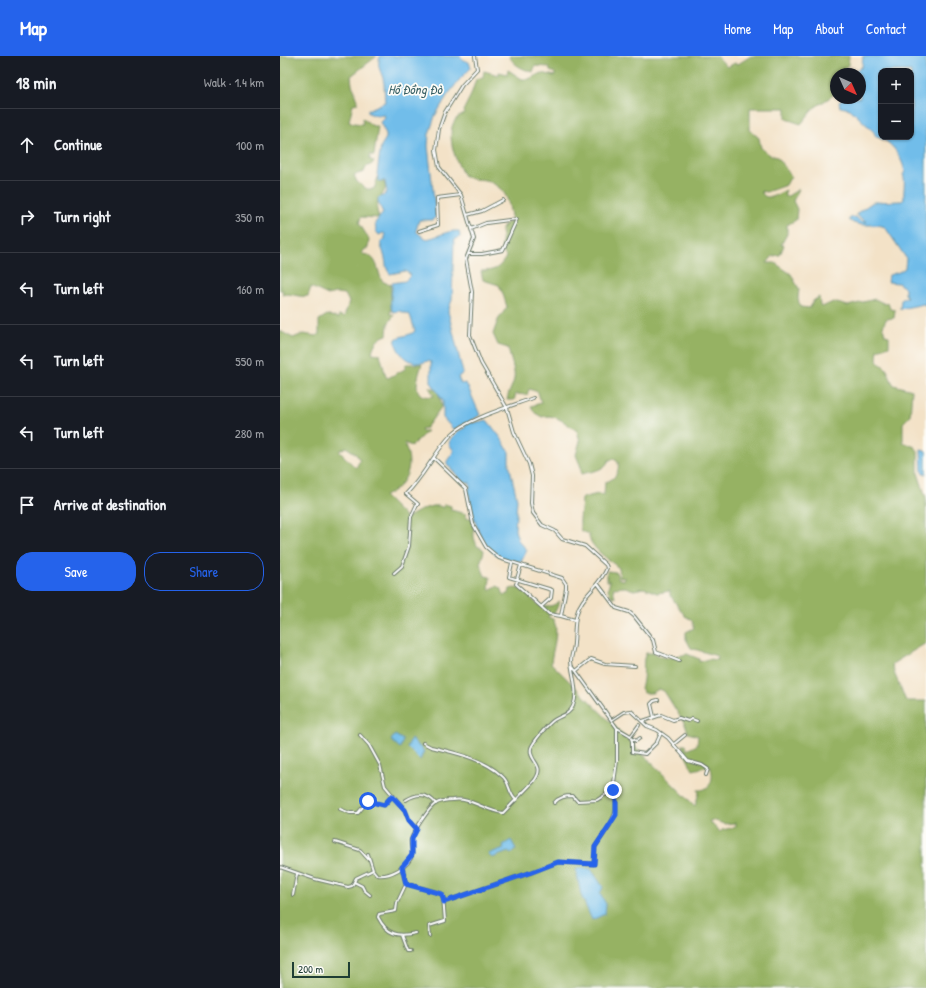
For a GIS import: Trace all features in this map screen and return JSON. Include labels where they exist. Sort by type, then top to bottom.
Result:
[{"type":"street","points":[[368,854],[373,870],[380,876],[392,873],[402,867],[412,855],[412,839],[417,829],[436,804],[463,799],[492,811],[503,813],[537,777],[539,770],[532,753],[532,747],[552,721],[570,712],[574,704],[574,680],[572,666],[575,620],[580,603],[598,584],[605,572],[606,565],[585,546],[562,539],[555,531],[542,525],[532,514],[532,473],[514,432],[508,408],[481,363],[470,335],[472,292],[466,265],[468,254],[474,239],[461,195],[439,167],[436,159],[436,144],[446,112],[462,86],[478,69],[475,56]]},
{"type":"street","points":[[419,231],[438,225],[437,198],[461,195]]},
{"type":"street","points":[[466,215],[482,211],[503,200]]},
{"type":"street","points":[[468,254],[482,254],[503,250],[517,219],[486,223],[471,228]]},
{"type":"street","points":[[394,573],[402,566],[409,546],[411,517],[417,504],[406,494],[452,434],[474,421],[533,398]]},
{"type":"street","points":[[434,458],[466,489],[473,524],[484,544],[498,558],[559,576],[564,579],[566,588],[561,616]]},
{"type":"street","points":[[512,563],[508,576],[552,590],[550,598],[542,606]]},
{"type":"street","points":[[521,565],[516,584],[542,606],[549,614],[575,620]]},
{"type":"street","points":[[598,584],[616,608],[629,612],[634,616],[653,640],[656,652],[679,661]]},
{"type":"street","points":[[576,671],[591,660],[605,664],[635,666]]},
{"type":"street","points":[[572,666],[617,728],[636,741],[640,738]]},
{"type":"street","points":[[654,716],[651,704],[658,700]]},
{"type":"street","points":[[612,720],[624,712],[630,711],[647,726],[661,733],[674,744],[688,761],[706,767],[708,769],[706,775]]},
{"type":"street","points":[[643,721],[654,716],[661,715],[673,720],[680,718],[688,721],[692,719],[697,722]]},
{"type":"street","points":[[639,725],[631,737],[632,752],[645,754],[657,742],[661,733]]},
{"type":"street","points":[[444,902],[558,862],[594,864],[595,847],[616,815],[616,801],[613,790],[617,761],[617,728]]},
{"type":"street","points":[[360,735],[369,745],[378,760],[385,786],[405,810],[409,820],[417,829]]},
{"type":"street","points":[[674,744],[686,735]]},
{"type":"street","points":[[423,743],[431,747],[482,762],[505,778],[511,794],[516,800]]},
{"type":"street","points":[[554,803],[560,798],[566,796],[573,796],[577,801],[597,800],[613,790]]},
{"type":"street","points":[[340,809],[350,813],[358,813],[368,801],[384,805],[392,796]]},
{"type":"street","points":[[406,800],[411,797],[426,796],[432,798],[436,804]]},
{"type":"street","points":[[336,842],[360,850],[369,860]]},
{"type":"street","points":[[280,867],[297,874],[348,887],[350,887],[356,878],[373,870]]},
{"type":"street","points":[[402,867],[406,884],[397,903],[396,911],[378,915],[388,932],[395,935],[416,933]]},
{"type":"street","points":[[293,895],[297,874]]},
{"type":"street","points":[[354,882],[362,886],[370,895]]},
{"type":"street","points":[[406,884],[442,894],[445,921],[429,926],[430,936]]},
{"type":"street","points":[[402,934],[408,951],[411,951]]},
{"type":"green space","points":[[280,56],[377,56],[351,76],[352,85],[358,103],[353,104],[349,121],[363,124],[362,118],[373,126],[378,126],[374,155],[370,155],[370,160],[374,161],[366,167],[364,172],[354,175],[357,182],[367,189],[374,189],[378,177],[385,184],[384,191],[377,205],[379,218],[361,217],[359,223],[369,239],[368,248],[362,251],[362,254],[371,257],[374,260],[382,281],[388,284],[391,283],[390,314],[394,315],[388,324],[387,335],[381,337],[377,341],[372,353],[380,354],[386,377],[388,378],[405,369],[406,364],[422,364],[417,382],[418,392],[421,395],[434,396],[429,387],[438,391],[442,406],[426,428],[421,429],[422,431],[427,431],[412,446],[404,443],[409,460],[407,474],[398,487],[384,496],[406,518],[430,507],[439,506],[444,508],[444,504],[451,506],[451,510],[466,514],[466,518],[473,518],[474,538],[477,546],[484,551],[480,564],[485,576],[490,577],[489,590],[497,586],[501,588],[504,595],[509,594],[510,589],[517,588],[544,607],[551,606],[560,601],[555,612],[548,617],[553,619],[556,629],[551,663],[695,806],[699,793],[698,790],[706,788],[711,782],[712,775],[710,766],[693,770],[682,745],[686,745],[687,750],[697,745],[698,736],[688,733],[686,726],[664,691],[659,689],[652,693],[644,693],[641,688],[644,660],[646,653],[654,653],[661,657],[670,658],[687,654],[699,659],[699,662],[708,659],[718,660],[717,656],[691,648],[686,639],[686,632],[694,628],[692,620],[685,616],[670,595],[670,591],[657,593],[644,588],[634,590],[625,587],[613,588],[615,598],[611,596],[608,589],[610,581],[607,581],[607,571],[616,572],[619,579],[624,580],[625,578],[620,577],[619,568],[596,549],[588,534],[581,531],[580,519],[582,498],[598,494],[604,495],[605,482],[609,481],[616,475],[618,462],[614,459],[609,460],[607,464],[601,468],[581,474],[581,467],[576,455],[580,441],[577,431],[565,422],[556,418],[547,416],[542,417],[535,413],[531,406],[541,403],[538,392],[529,389],[527,395],[516,394],[514,400],[507,400],[514,379],[513,368],[508,348],[498,345],[493,334],[498,320],[507,307],[499,285],[483,280],[481,271],[498,267],[506,257],[502,250],[502,229],[505,224],[512,221],[510,208],[504,193],[500,188],[485,180],[464,176],[454,152],[451,133],[457,118],[464,114],[463,111],[471,95],[476,79],[483,77],[484,71],[499,75],[499,72],[507,74],[508,70],[522,79],[529,79],[541,73],[555,76],[555,73],[550,71],[549,67],[535,66],[533,72],[516,65],[509,56],[717,56],[727,67],[735,63],[738,64],[751,56],[849,56],[848,64],[845,68],[830,68],[830,97],[814,108],[801,124],[786,119],[786,108],[750,108],[750,130],[759,138],[761,148],[770,155],[777,157],[791,176],[786,185],[766,192],[761,191],[763,195],[769,197],[786,190],[784,196],[788,196],[799,189],[793,201],[797,209],[796,220],[787,225],[787,234],[781,245],[784,245],[780,255],[773,256],[767,263],[775,263],[791,274],[799,289],[798,298],[800,307],[810,308],[813,301],[819,297],[820,306],[822,307],[833,302],[848,306],[875,299],[885,304],[888,303],[890,309],[895,310],[894,318],[886,319],[883,327],[885,335],[889,336],[889,346],[878,350],[877,359],[878,362],[887,370],[894,385],[912,390],[910,416],[903,423],[903,442],[915,447],[918,451],[918,473],[926,498],[926,643],[892,664],[906,701],[926,701],[926,988],[280,988],[280,331],[293,338],[303,334],[316,336],[319,334],[319,320],[327,315],[339,318],[339,315],[344,317],[349,302],[345,294],[335,293],[328,295],[311,287],[308,296],[288,294],[282,295],[283,290],[280,290]],"holes":[[[346,447],[355,453],[360,460],[356,468],[339,451]],[[713,820],[724,824],[736,823],[736,827],[722,830],[720,832],[709,821]]]},
{"type":"water","name":"Hồ Đồng Đò","points":[[380,56],[460,56],[463,60],[469,62],[471,68],[447,96],[435,116],[429,134],[428,146],[436,217],[432,220],[419,220],[416,231],[425,239],[459,231],[460,237],[454,240],[452,300],[448,311],[463,373],[458,377],[461,384],[465,383],[467,385],[480,415],[471,421],[472,423],[487,420],[501,438],[509,452],[509,464],[517,499],[515,530],[518,540],[527,550],[521,562],[497,555],[490,550],[476,526],[468,490],[470,483],[461,480],[447,464],[447,461],[454,451],[449,444],[450,441],[456,434],[466,427],[464,424],[454,430],[443,418],[443,401],[431,382],[431,362],[428,361],[419,363],[410,361],[399,351],[397,347],[396,339],[411,334],[415,331],[410,315],[400,311],[393,312],[391,306],[392,283],[405,281],[411,275],[405,271],[390,274],[387,269],[381,246],[381,242],[385,239],[385,234],[383,233],[379,235],[376,231],[375,223],[383,213],[378,202],[378,198],[387,192],[385,181],[379,181],[377,174],[381,146],[386,138],[386,134],[380,122],[385,117],[384,115],[377,116],[368,113],[368,110],[385,102],[384,81],[379,65]]},
{"type":"water","points":[[863,56],[926,56],[926,307],[924,304],[900,309],[901,300],[907,297],[905,294],[905,288],[898,283],[888,282],[889,275],[899,272],[905,268],[906,258],[885,227],[876,225],[862,225],[853,223],[849,220],[850,218],[856,217],[860,221],[867,222],[857,216],[857,213],[873,202],[902,201],[904,199],[903,174],[905,172],[895,150],[884,140],[914,140],[914,68],[878,68],[878,138],[850,109],[840,107],[839,104],[866,104],[866,68],[860,68],[862,67]]},
{"type":"water","points":[[921,450],[926,451],[926,474],[922,472]]},
{"type":"water","points":[[395,735],[403,740],[400,748],[391,740]]},
{"type":"water","points":[[411,739],[424,751],[420,760],[407,747]]},
{"type":"water","points":[[511,840],[516,849],[511,854],[508,852],[492,858],[488,854],[504,848],[503,845]]},
{"type":"water","points":[[576,869],[591,869],[603,887],[600,894],[606,904],[605,914],[592,920],[581,895]]},
{"type":"route","points":[[368,801],[384,805],[392,796],[405,810],[409,820],[417,829],[411,844],[412,855],[402,867],[406,884],[440,893],[443,896],[444,902],[558,862],[594,864],[595,847],[616,815],[616,801],[613,790]]}]
